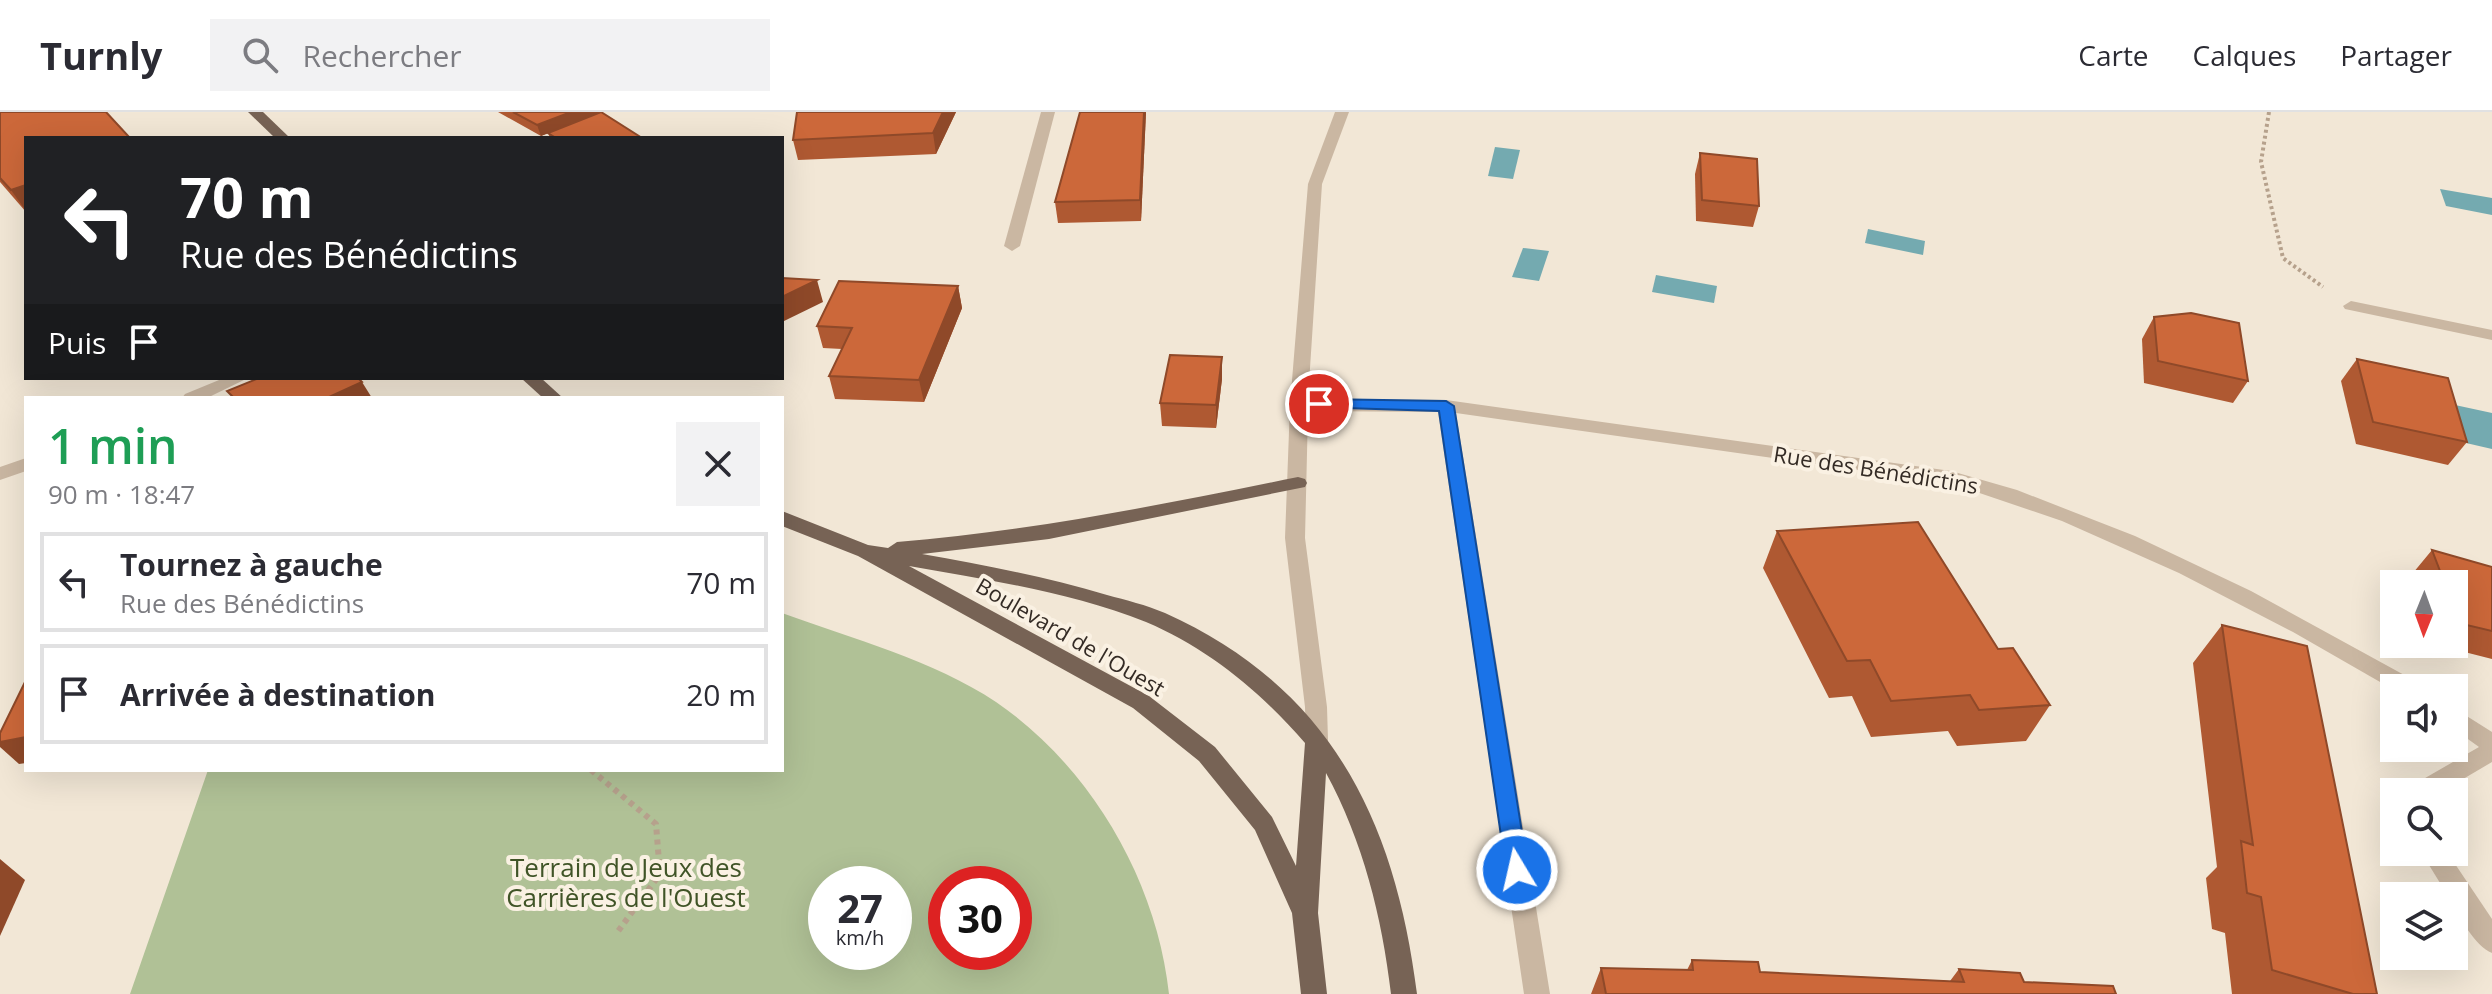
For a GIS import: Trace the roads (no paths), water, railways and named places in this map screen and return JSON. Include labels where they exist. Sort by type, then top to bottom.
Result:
[{"type":"main road","points":[[255,112],[281,136]]},
{"type":"main road","points":[[532,380],[552,396]]},
{"type":"main road","points":[[865,551],[978,544],[1064,531],[1298,483]]},
{"type":"main road","name":"Boulevard de l'Ouest","points":[[784,519],[865,551],[1141,702],[1207,754],[1264,824],[1305,913]]},
{"type":"main road","name":"Boulevard de l'Ouest","points":[[865,551],[1062,588],[1154,618],[1224,655],[1274,694],[1317,740],[1367,831],[1402,969],[1404,994]]},
{"type":"main road","points":[[1314,994],[1305,913],[1317,740]]},
{"type":"street","points":[[1012,246],[1048,112]]},
{"type":"street","points":[[1317,740],[1316,707],[1295,538],[1299,405],[1315,184],[1342,112]]},
{"type":"street","points":[[2351,306],[2492,335]]},
{"type":"street","points":[[196,396],[234,380]]},
{"type":"street","name":"Rue des Bénédictins","points":[[1299,405],[1446,406],[1951,477],[2000,490],[2098,527],[2344,649],[2386,674]]},
{"type":"street","points":[[1446,406],[1537,994]]},
{"type":"street","points":[[0,474],[24,465]]},
{"type":"street","points":[[2468,727],[2492,744]]},
{"type":"street","points":[[2445,778],[2492,751]]},
{"type":"street","points":[[2442,866],[2492,941]]},
{"type":"water","points":[[1495,147],[1520,150],[1513,179],[1488,176]]},
{"type":"water","points":[[2440,189],[2492,198],[2492,215],[2446,206]]},
{"type":"water","points":[[1868,229],[1925,241],[1923,255],[1865,243]]},
{"type":"water","points":[[1523,248],[1549,251],[1539,281],[1512,277]]},
{"type":"water","points":[[1656,275],[1717,286],[1714,303],[1652,292]]},
{"type":"water","points":[[2455,405],[2492,413],[2492,449],[2466,443]]},
{"type":"park label","name":"Terrain de Jeux des Carrières de l'Ouest","points":[[626,882]]}]
